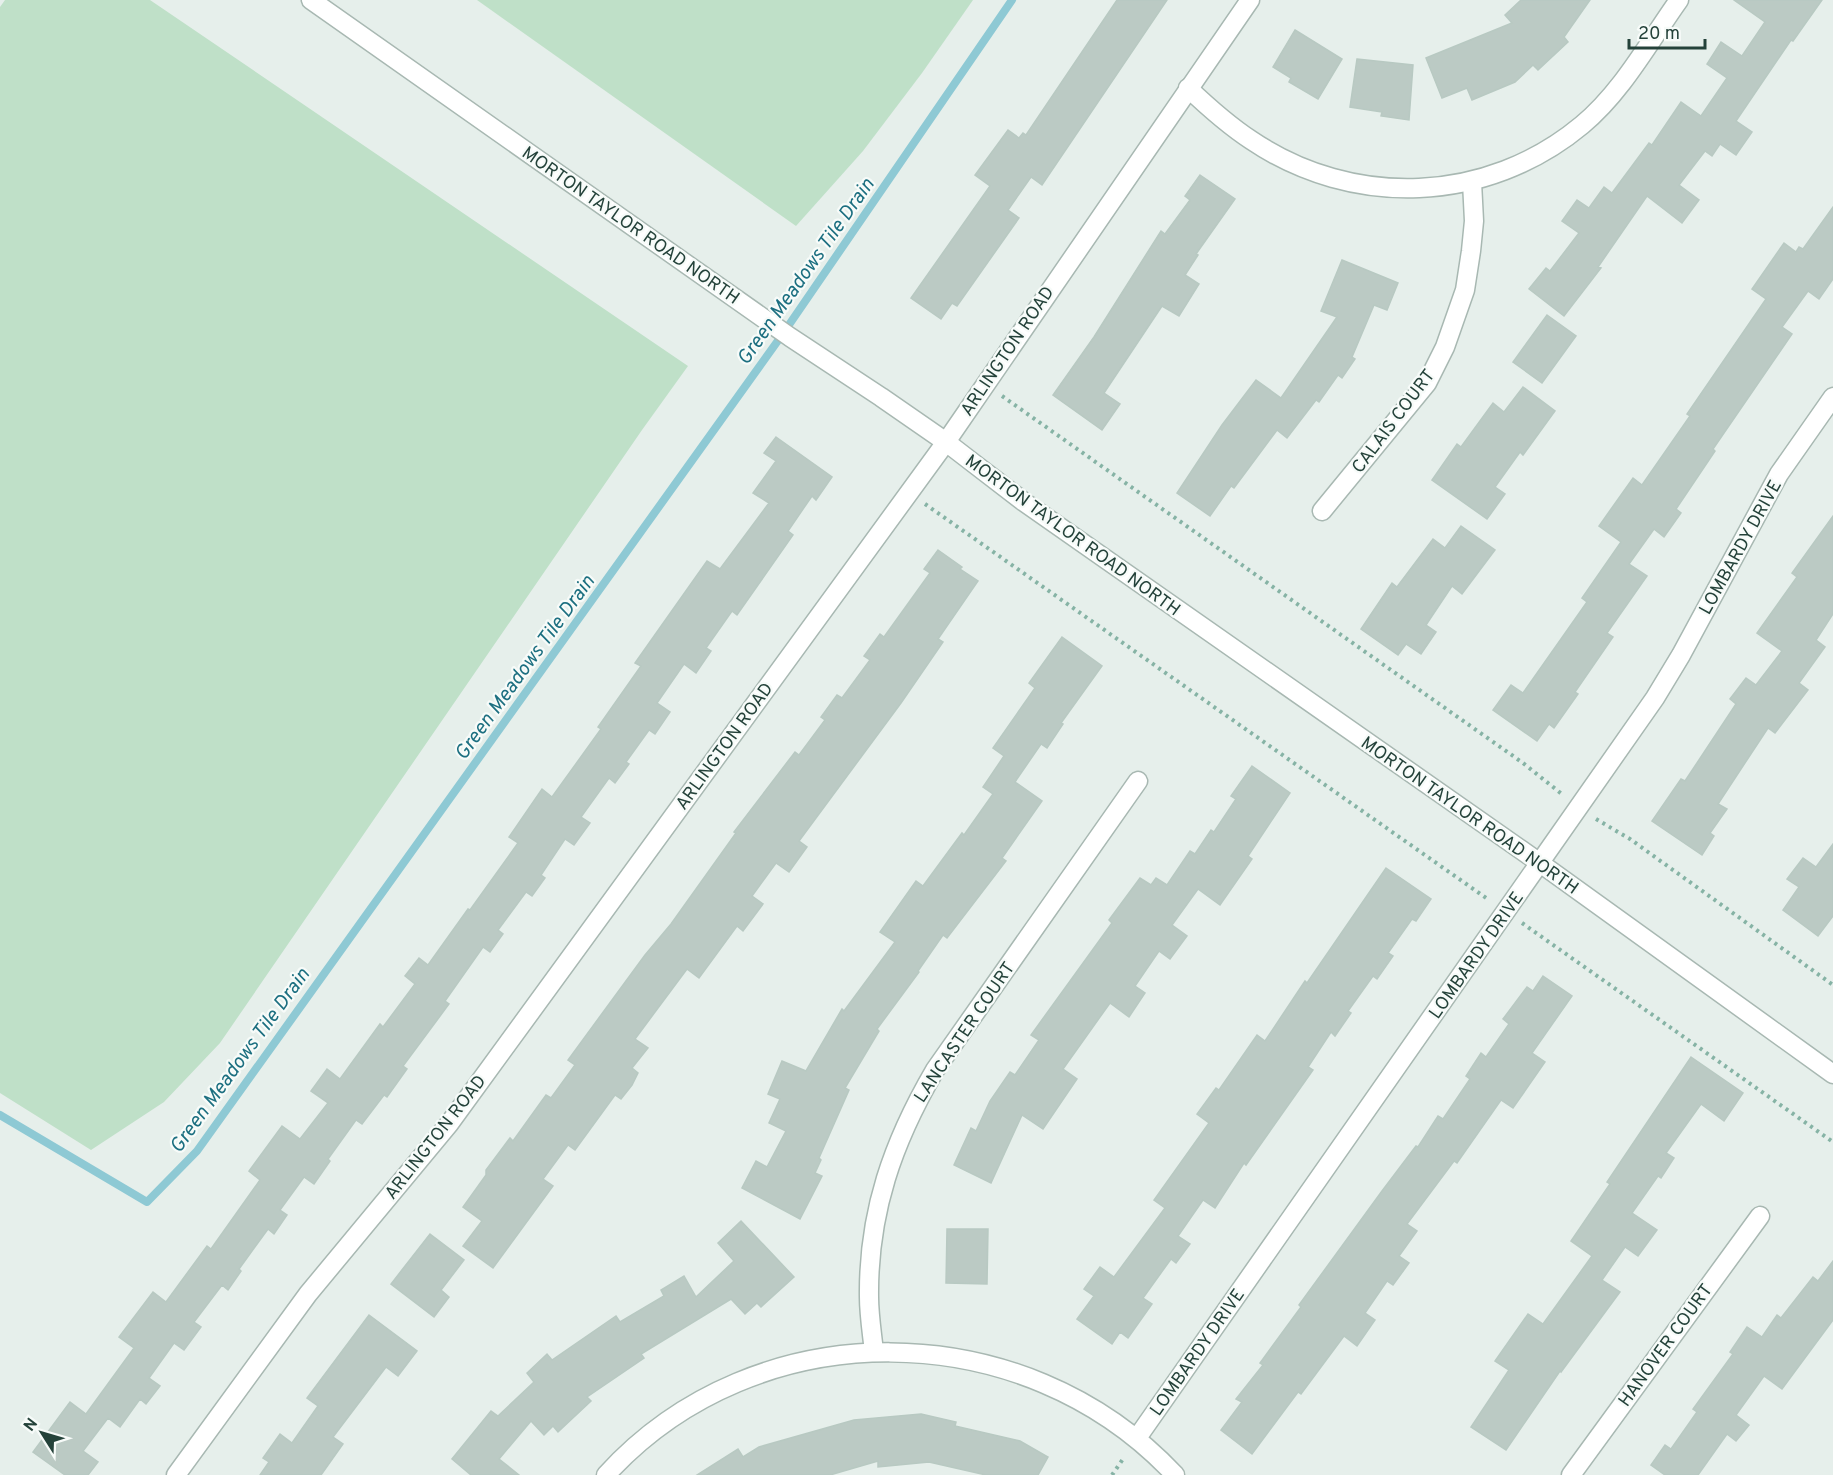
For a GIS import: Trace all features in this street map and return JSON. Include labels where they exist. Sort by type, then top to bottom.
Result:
[{"type":"street","name":"MORTON TAYLOR ROAD NORTH","points":[[311,0],[783,332],[946,442],[1024,502],[1540,863],[1833,1074]]},
{"type":"street","name":"ARLINGTON ROAD","points":[[176,1475],[308,1294],[449,1124],[946,442],[1250,0]]},
{"type":"street","points":[[1188,88],[1221,119],[1253,142],[1287,160],[1323,174],[1362,184],[1401,189],[1438,188],[1472,182],[1509,170],[1549,149],[1582,125],[1613,94],[1679,0]]},
{"type":"street","name":"CALAIS COURT","points":[[1322,511],[1427,383],[1445,347],[1465,290],[1474,220],[1472,182]]},
{"type":"street","name":"LOMBARDY DRIVE","points":[[1137,1438],[1655,698],[1681,655],[1779,474],[1833,397]]},
{"type":"street","name":"LANCASTER COURT","points":[[874,1352],[869,1297],[871,1243],[881,1189],[899,1137],[935,1070],[1138,781]]},
{"type":"street","name":"HANOVER COURT","points":[[1571,1475],[1760,1216]]},
{"type":"street","points":[[606,1475],[638,1443],[664,1423],[720,1390],[790,1364],[842,1354],[874,1352],[940,1355],[972,1360],[1052,1387],[1081,1402],[1137,1438],[1175,1475]]},
{"type":"path","points":[[984,384],[1523,763],[1559,793]]},
{"type":"path","points":[[908,492],[1485,897]]},
{"type":"path","points":[[1595,818],[1630,839],[1833,985]]},
{"type":"path","points":[[1522,924],[1833,1142]]},
{"type":"green space","points":[[5,0],[150,0],[688,366],[220,1043],[164,1102],[91,1150],[0,1093],[0,7]]},
{"type":"green space","points":[[477,0],[973,0],[863,151],[796,226]]},
{"type":"building","points":[[1117,0],[1167,0],[1042,185],[1031,177],[1008,210],[1019,218],[957,306],[952,303],[941,319],[911,298],[990,186],[975,175],[1008,130],[1019,138],[1023,133],[1026,135]]},
{"type":"building","points":[[1521,0],[1590,0],[1564,37],[1568,42],[1538,70],[1533,65],[1515,82],[1472,100],[1467,88],[1442,98],[1426,58],[1512,23],[1505,15]]},
{"type":"building","points":[[1734,0],[1822,0],[1793,41],[1791,40],[1736,121],[1752,132],[1736,155],[1720,144],[1712,156],[1705,151],[1679,185],[1699,200],[1682,223],[1647,196],[1598,267],[1601,268],[1564,316],[1529,289],[1546,268],[1550,271],[1579,233],[1562,221],[1577,200],[1589,208],[1604,187],[1612,193],[1649,143],[1652,145],[1681,102],[1701,116],[1727,78],[1707,64],[1721,42],[1742,56],[1765,22]]},
{"type":"building","points":[[1295,30],[1342,59],[1318,99],[1289,82],[1291,78],[1273,67]]},
{"type":"building","points":[[1357,59],[1413,65],[1409,120],[1381,116],[1382,112],[1350,107]]},
{"type":"building","points":[[1200,175],[1235,199],[1196,254],[1198,255],[1185,275],[1199,284],[1179,316],[1162,306],[1104,393],[1120,404],[1102,430],[1053,395],[1094,337],[1161,231],[1165,234],[1190,200],[1185,196]]},
{"type":"building","points":[[1833,207],[1833,279],[1819,299],[1808,291],[1782,327],[1792,334],[1713,449],[1715,451],[1676,509],[1681,513],[1664,537],[1654,529],[1629,564],[1647,576],[1607,633],[1613,637],[1575,692],[1578,694],[1554,728],[1549,724],[1537,741],[1493,710],[1511,685],[1523,693],[1587,602],[1582,598],[1621,542],[1599,526],[1633,478],[1642,485],[1690,416],[1687,414],[1766,299],[1752,289],[1784,243],[1796,252],[1799,247],[1803,249]]},
{"type":"building","points":[[1342,260],[1398,283],[1387,310],[1374,305],[1352,357],[1355,359],[1342,378],[1338,375],[1319,402],[1316,400],[1287,438],[1277,430],[1234,488],[1231,486],[1210,516],[1177,493],[1222,425],[1256,380],[1281,398],[1337,317],[1321,311]]},
{"type":"building","points":[[1547,315],[1576,336],[1542,383],[1513,362]]},
{"type":"building","points":[[1523,387],[1555,411],[1523,455],[1520,452],[1495,487],[1505,494],[1487,519],[1432,480],[1457,444],[1461,447],[1493,403],[1504,412]]},
{"type":"building","points":[[776,437],[832,477],[816,500],[812,496],[788,531],[793,535],[737,615],[732,611],[706,648],[711,651],[696,673],[684,664],[657,703],[670,712],[655,734],[649,730],[626,762],[629,764],[615,783],[609,778],[581,817],[590,823],[574,845],[565,839],[541,875],[545,878],[532,896],[526,892],[498,930],[503,934],[490,952],[483,947],[445,1001],[449,1004],[403,1066],[407,1069],[387,1097],[384,1095],[362,1124],[356,1120],[328,1159],[330,1161],[314,1184],[304,1177],[280,1210],[287,1215],[274,1234],[268,1229],[239,1269],[241,1271],[228,1290],[222,1285],[194,1322],[201,1327],[184,1350],[174,1343],[149,1378],[160,1386],[146,1404],[140,1399],[120,1427],[108,1418],[83,1451],[98,1462],[88,1475],[65,1475],[33,1452],[70,1402],[86,1414],[134,1348],[119,1337],[153,1292],[166,1302],[207,1246],[211,1249],[260,1180],[249,1171],[282,1126],[300,1139],[328,1103],[311,1091],[327,1069],[340,1079],[380,1024],[383,1027],[415,984],[405,976],[419,958],[428,965],[468,909],[470,910],[518,843],[509,837],[542,789],[552,797],[601,729],[598,727],[641,666],[635,663],[707,561],[720,569],[769,503],[753,493],[776,461],[764,453]]},
{"type":"building","points":[[1833,516],[1833,614],[1816,640],[1825,647],[1799,683],[1808,690],[1775,733],[1768,728],[1718,804],[1727,809],[1710,833],[1714,836],[1702,855],[1652,821],[1681,779],[1685,781],[1736,704],[1730,699],[1746,678],[1756,685],[1782,651],[1757,633],[1797,577],[1792,573]]},
{"type":"building","points":[[1461,526],[1495,550],[1462,594],[1452,586],[1426,625],[1436,632],[1421,654],[1406,644],[1398,655],[1361,629],[1392,583],[1397,587],[1433,539],[1445,548]]},
{"type":"building","points":[[938,550],[978,581],[938,639],[943,642],[799,841],[807,847],[789,872],[776,863],[752,896],[763,904],[743,931],[737,926],[699,978],[687,969],[635,1039],[648,1048],[632,1068],[638,1073],[632,1085],[621,1099],[615,1095],[575,1150],[568,1145],[543,1179],[553,1186],[493,1268],[463,1246],[482,1221],[463,1207],[486,1175],[486,1170],[510,1138],[513,1141],[546,1095],[551,1098],[575,1065],[568,1060],[645,955],[671,924],[736,833],[734,832],[795,752],[799,755],[825,720],[821,717],[837,695],[842,698],[870,660],[864,656],[880,634],[884,637],[930,573],[924,569]]},
{"type":"building","points":[[1062,637],[1102,666],[1061,723],[1063,724],[1047,748],[1041,744],[1015,782],[1042,801],[1002,858],[1006,861],[947,938],[943,935],[877,1029],[879,1031],[845,1088],[849,1090],[819,1158],[821,1160],[815,1173],[822,1176],[800,1219],[742,1188],[756,1161],[767,1167],[786,1131],[769,1123],[780,1099],[768,1094],[782,1061],[806,1071],[842,1009],[844,1011],[895,942],[880,932],[916,881],[923,886],[993,794],[983,787],[1004,756],[993,748],[1035,688],[1029,683]]},
{"type":"building","points":[[1252,766],[1290,793],[1248,856],[1252,859],[1220,905],[1198,889],[1172,925],[1187,936],[1170,959],[1159,951],[1135,986],[1145,993],[1129,1017],[1110,1003],[1063,1069],[1077,1079],[1043,1129],[1022,1115],[991,1183],[954,1165],[971,1128],[976,1131],[990,1101],[1010,1072],[1015,1075],[1039,1040],[1031,1035],[1112,923],[1109,920],[1140,878],[1151,885],[1156,878],[1167,885],[1190,851],[1195,854],[1211,830],[1214,832],[1236,799],[1231,796]]},
{"type":"building","points":[[1833,844],[1833,916],[1818,936],[1783,910],[1799,887],[1787,879],[1803,858],[1816,867]]},
{"type":"building","points":[[1386,868],[1431,899],[1416,921],[1412,919],[1388,953],[1393,956],[1377,979],[1373,976],[1348,1011],[1351,1013],[1335,1036],[1331,1032],[1308,1067],[1313,1070],[1246,1165],[1244,1163],[1215,1208],[1203,1200],[1178,1236],[1190,1244],[1176,1263],[1171,1259],[1143,1298],[1152,1304],[1128,1338],[1120,1332],[1112,1344],[1077,1319],[1094,1296],[1084,1289],[1100,1267],[1114,1277],[1165,1208],[1154,1200],[1209,1123],[1197,1114],[1216,1088],[1219,1090],[1257,1035],[1265,1041]]},
{"type":"building","points":[[1543,976],[1572,996],[1532,1053],[1545,1062],[1513,1108],[1501,1100],[1457,1163],[1454,1161],[1407,1224],[1417,1231],[1399,1256],[1409,1263],[1393,1285],[1387,1281],[1365,1313],[1375,1320],[1357,1346],[1344,1336],[1301,1394],[1298,1392],[1252,1454],[1221,1430],[1242,1402],[1236,1399],[1263,1365],[1260,1363],[1301,1307],[1299,1305],[1382,1191],[1416,1146],[1418,1147],[1438,1116],[1443,1119],[1470,1079],[1466,1076],[1481,1053],[1486,1057],[1509,1024],[1503,1019],[1527,987],[1533,991]]},
{"type":"building","points":[[1691,1057],[1743,1093],[1724,1121],[1701,1104],[1666,1153],[1674,1158],[1661,1178],[1658,1176],[1632,1213],[1657,1230],[1638,1256],[1625,1247],[1602,1280],[1620,1292],[1560,1371],[1506,1450],[1471,1427],[1509,1370],[1495,1361],[1528,1314],[1543,1324],[1592,1256],[1571,1241],[1610,1184],[1607,1182]]},
{"type":"building","points":[[741,1221],[794,1277],[761,1307],[757,1303],[745,1314],[731,1299],[641,1354],[644,1358],[587,1397],[591,1401],[558,1432],[553,1426],[544,1435],[531,1421],[499,1459],[519,1475],[471,1475],[452,1459],[491,1411],[498,1416],[534,1382],[527,1373],[547,1354],[552,1360],[616,1316],[620,1322],[664,1296],[661,1290],[684,1276],[696,1297],[734,1261],[718,1243]]},
{"type":"building","points":[[947,1229],[988,1229],[987,1284],[946,1283]]},
{"type":"building","points":[[430,1234],[464,1260],[441,1290],[449,1297],[434,1317],[391,1284]]},
{"type":"building","points":[[1833,1261],[1833,1320],[1782,1389],[1764,1376],[1736,1415],[1749,1425],[1736,1441],[1727,1434],[1698,1475],[1665,1475],[1651,1465],[1665,1445],[1671,1449],[1697,1412],[1693,1409],[1733,1354],[1730,1352],[1747,1327],[1762,1337],[1777,1315],[1781,1318],[1813,1277],[1818,1281]]},
{"type":"building","points":[[369,1315],[417,1351],[398,1376],[386,1367],[333,1437],[343,1444],[321,1475],[260,1475],[269,1462],[263,1458],[280,1434],[292,1443],[318,1406],[307,1398]]},
{"type":"building","points":[[921,1414],[956,1422],[955,1426],[1020,1441],[1048,1457],[1038,1475],[986,1475],[929,1462],[878,1467],[878,1461],[830,1475],[697,1475],[738,1449],[743,1457],[759,1447],[854,1420]]},
{"type":"waterway","name":"Green Meadows Tile Drain","points":[[0,1115],[147,1202],[197,1151],[782,335],[1012,0]]}]
